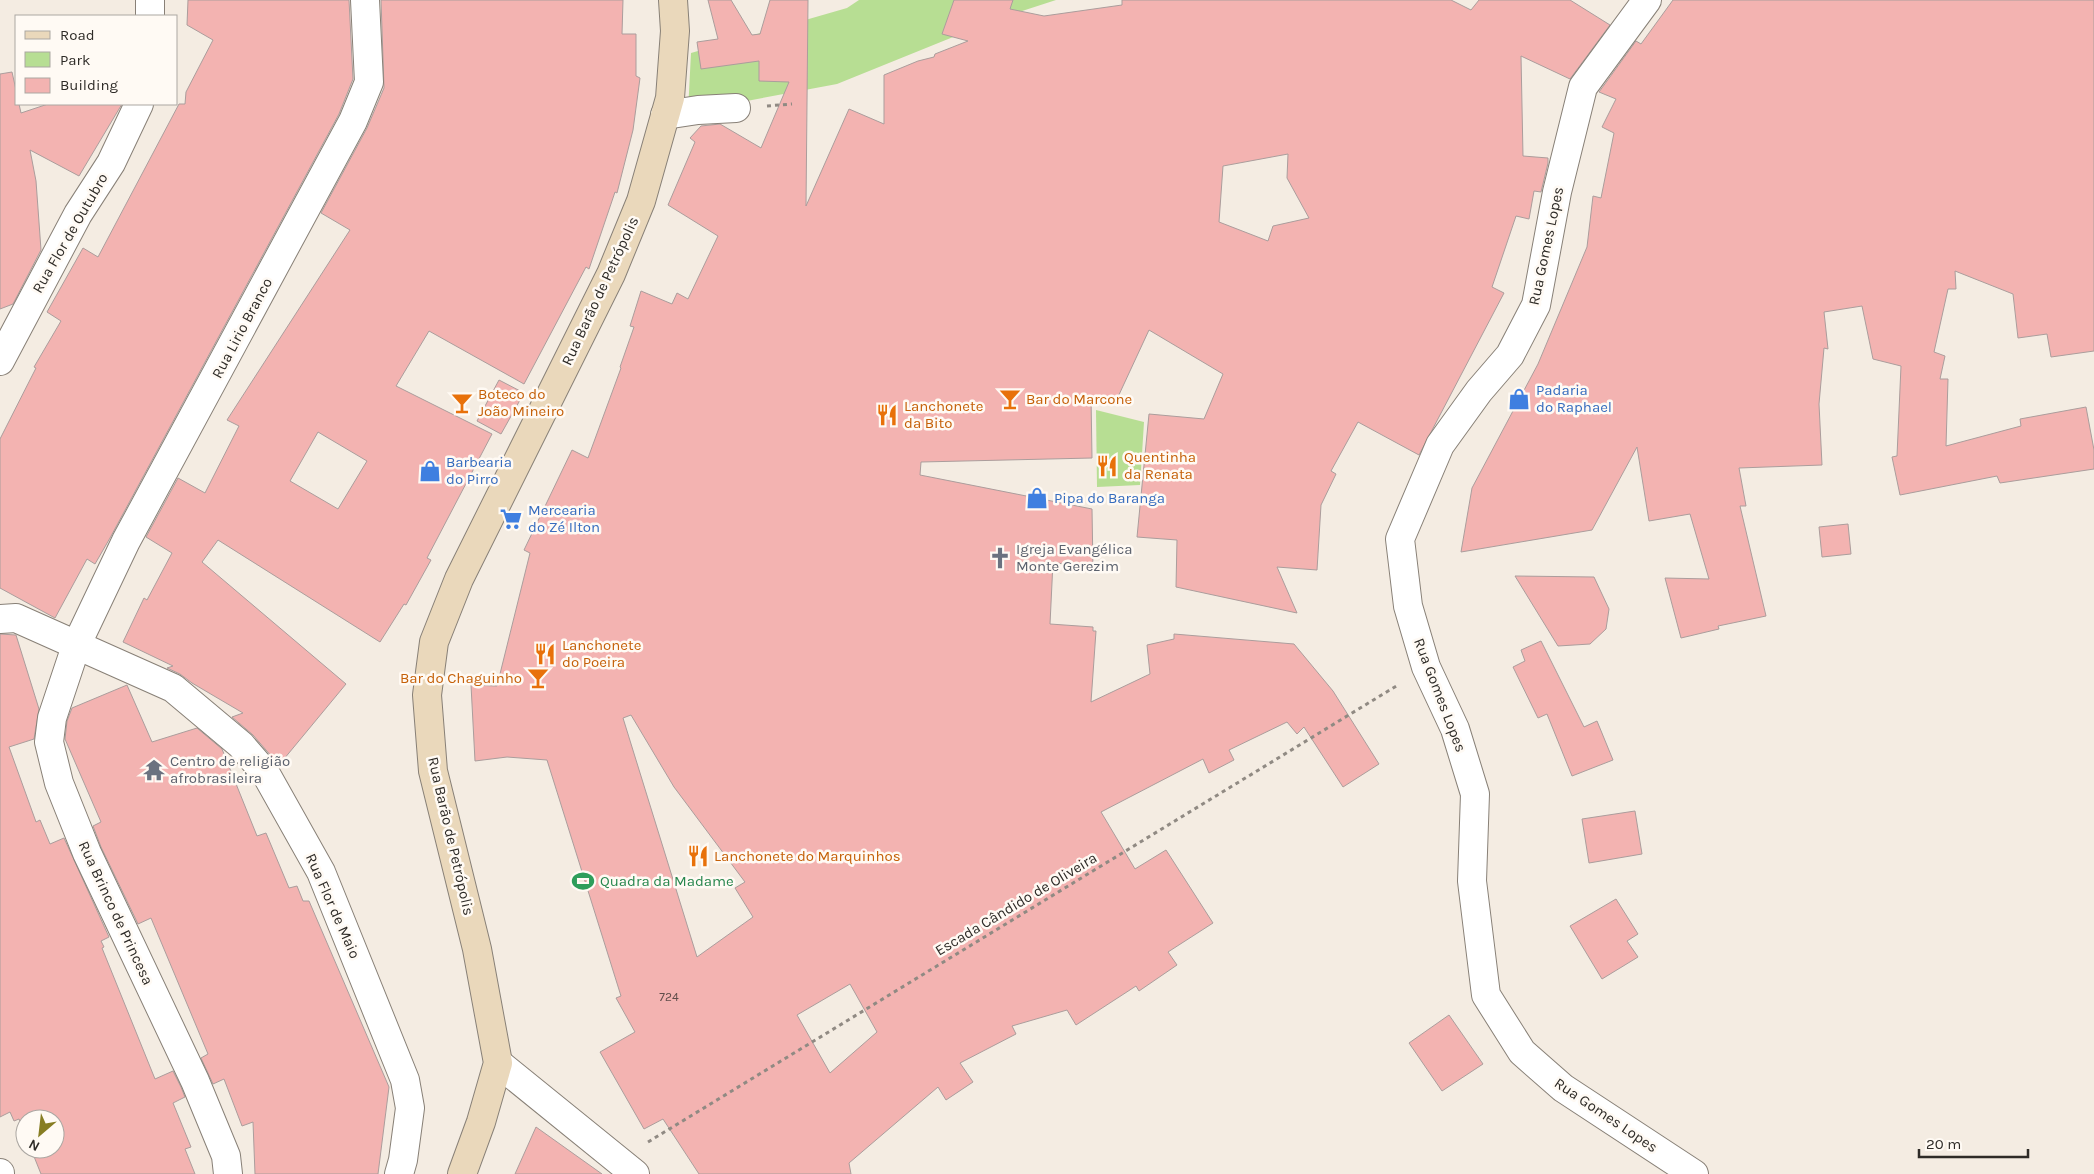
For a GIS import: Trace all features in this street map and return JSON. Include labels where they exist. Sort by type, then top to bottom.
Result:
[{"type":"street","points":[[150,0],[150,15]]},
{"type":"street","name":"Rua Lirio Branco","points":[[76,646],[126,541],[353,121],[369,82],[366,0]]},
{"type":"street","name":"Rua Barão de Petrópolis","points":[[462,1174],[498,1063],[477,949],[433,770],[427,695],[434,642],[459,579],[611,274],[641,201],[670,98],[675,31],[672,0]]},
{"type":"street","name":"Rua Gomes Lopes","points":[[1646,0],[1583,87],[1557,192],[1536,305],[1510,354],[1440,445],[1400,539],[1408,606],[1426,667],[1455,729],[1475,794],[1472,881],[1486,995],[1522,1052],[1562,1088],[1694,1174]]},
{"type":"street","name":"Rua Flor de Outubro","points":[[2,354],[78,214],[111,163],[139,105]]},
{"type":"street","points":[[665,116],[698,110],[736,108]]},
{"type":"street","name":"Rua Flor de Maio","points":[[0,619],[16,618],[173,688],[241,745],[266,774],[321,872],[405,1080],[410,1108],[403,1160],[399,1174]]},
{"type":"street","name":"Rua Brinco de Princesa","points":[[76,646],[52,718],[49,742],[59,783],[87,853],[195,1080],[226,1156],[228,1174]]},
{"type":"street","points":[[498,1063],[627,1167]]},
{"type":"path","name":"Escada Cândido de Oliveira","points":[[627,1167],[1426,667]]},
{"type":"green space","points":[[859,0],[1056,0],[979,25],[837,84],[688,112],[691,53],[847,8]]},
{"type":"green space","points":[[1096,410],[1144,422],[1140,485],[1097,487]]},
{"type":"building","points":[[188,0],[349,0],[353,79],[339,114],[110,538],[95,564],[87,559],[55,618],[0,588],[0,439],[36,368],[34,367],[61,321],[47,312],[83,248],[98,257],[179,104],[185,104],[186,92],[213,40],[187,25]]},
{"type":"building","points":[[381,0],[623,0],[622,34],[636,34],[636,76],[640,78],[633,130],[617,193],[615,192],[589,269],[586,267],[524,384],[429,331],[396,386],[492,434],[427,558],[431,560],[406,605],[404,604],[380,642],[218,540],[202,562],[346,684],[279,765],[253,735],[232,717],[243,713],[167,668],[173,666],[123,642],[144,598],[147,600],[172,553],[146,537],[178,478],[205,493],[239,426],[227,420],[350,230],[321,213],[367,128],[384,88]],"holes":[[[318,432],[367,461],[338,509],[290,481]]]},
{"type":"building","points":[[708,0],[731,0],[752,35],[760,34],[770,0],[808,0],[806,206],[849,109],[884,124],[884,75],[918,61],[934,57],[935,54],[968,41],[942,34],[954,0],[1013,0],[1010,9],[1044,16],[1122,5],[1122,0],[1451,0],[1471,10],[1479,0],[1570,0],[1610,25],[1570,79],[1521,56],[1523,156],[1548,158],[1548,163],[1541,192],[1534,191],[1529,219],[1516,216],[1492,287],[1504,293],[1419,455],[1358,422],[1331,471],[1336,474],[1321,505],[1317,570],[1277,567],[1297,613],[1176,587],[1177,540],[1137,537],[1149,414],[1204,419],[1223,374],[1149,330],[1117,399],[1091,397],[1092,458],[921,462],[920,475],[1092,509],[1093,570],[1053,562],[1050,624],[1093,627],[1093,631],[1096,631],[1091,702],[1150,674],[1147,645],[1174,639],[1174,634],[1294,644],[1333,691],[1379,764],[1343,787],[1304,727],[1297,734],[1287,722],[1229,750],[1234,760],[1209,773],[1203,759],[1101,812],[1135,869],[1166,850],[1213,923],[1168,952],[1177,965],[1139,991],[1136,986],[1076,1025],[1067,1010],[1012,1026],[1016,1034],[960,1063],[973,1082],[946,1100],[938,1087],[849,1163],[851,1174],[699,1174],[663,1119],[644,1129],[600,1052],[635,1032],[616,998],[621,996],[547,760],[507,757],[475,761],[471,685],[497,686],[530,553],[524,550],[572,450],[588,458],[621,368],[634,327],[630,326],[641,291],[672,304],[677,293],[688,299],[718,236],[668,205],[695,142],[690,138],[701,126],[720,124],[761,148],[789,82],[759,81],[759,61],[701,69],[697,42],[718,39]],"holes":[[[1288,154],[1287,178],[1309,218],[1273,226],[1268,241],[1219,222],[1223,166]],[[631,715],[674,787],[745,882],[735,888],[753,917],[697,957],[623,718]],[[850,984],[877,1032],[830,1073],[797,1015]]]},
{"type":"building","points":[[1673,0],[2094,0],[2094,351],[2051,357],[2047,334],[2018,338],[2013,294],[1955,271],[1956,289],[1948,289],[1934,352],[1945,356],[1940,379],[1948,379],[1946,446],[2021,426],[2020,419],[2086,407],[2094,450],[2094,469],[2000,483],[1997,476],[1900,495],[1892,457],[1897,456],[1901,366],[1873,359],[1862,306],[1824,312],[1828,349],[1824,348],[1819,404],[1822,465],[1739,468],[1746,506],[1740,506],[1766,616],[1718,626],[1719,629],[1681,638],[1665,578],[1709,579],[1690,514],[1649,521],[1637,447],[1592,530],[1461,552],[1472,488],[1538,364],[1587,247],[1593,196],[1601,198],[1614,133],[1602,127],[1616,99],[1599,92],[1636,41],[1641,44]]},
{"type":"building","points":[[12,72],[15,86],[15,105],[19,105],[21,113],[45,105],[121,105],[79,176],[30,150],[36,181],[41,250],[13,304],[0,309],[0,74]]},
{"type":"building","points":[[499,380],[524,393],[501,434],[477,421]]},
{"type":"building","points":[[1848,524],[1851,554],[1822,557],[1819,527]]},
{"type":"building","points":[[1515,576],[1594,577],[1609,609],[1606,629],[1590,644],[1558,646]]},
{"type":"building","points":[[0,634],[16,635],[39,709],[34,739],[9,747],[36,822],[40,820],[50,844],[64,838],[109,937],[101,941],[104,947],[102,948],[155,1079],[173,1071],[181,1087],[185,1097],[173,1103],[191,1147],[185,1149],[195,1174],[41,1174],[35,1159],[65,1159],[65,1109],[15,1109],[15,1121],[10,1112],[0,1117]]},
{"type":"building","points":[[1541,641],[1584,727],[1597,721],[1613,760],[1572,776],[1547,714],[1538,718],[1513,667],[1525,661],[1521,650]]},
{"type":"building","points":[[127,685],[152,742],[197,728],[222,749],[257,836],[266,833],[289,888],[297,886],[303,901],[309,901],[389,1087],[378,1174],[255,1174],[253,1122],[242,1126],[224,1079],[213,1084],[201,1058],[208,1054],[151,918],[138,924],[101,847],[93,826],[101,822],[65,739],[67,721],[72,708]]},
{"type":"building","points":[[1635,811],[1642,854],[1589,863],[1582,819]]},
{"type":"building","points":[[1616,899],[1638,934],[1627,941],[1638,957],[1602,979],[1570,926]]},
{"type":"building","points":[[1449,1015],[1483,1064],[1442,1091],[1409,1043]]},
{"type":"building","points":[[536,1127],[602,1174],[515,1174]]},
{"type":"place","name":"Bar do Marcone","points":[[1010,399]]},
{"type":"place","name":"Padaria do Raphael","points":[[1519,399]]},
{"type":"place","name":"Boteco do João Mineiro","points":[[462,403]]},
{"type":"place","name":"Lanchonete da Bito","points":[[887,415]]},
{"type":"place","name":"Quentinha da Renata","points":[[1107,466]]},
{"type":"place","name":"Barbearia do Pirro","points":[[430,471]]},
{"type":"place","name":"Pipa do Baranga","points":[[1037,498]]},
{"type":"place","name":"Mercearia do Zé Ilton","points":[[511,519]]},
{"type":"place","name":"Igreja Evangélica Monte Gerezim","points":[[1000,558]]},
{"type":"place","name":"Lanchonete do Poeira","points":[[545,654]]},
{"type":"place","name":"Bar do Chaguinho","points":[[538,678]]},
{"type":"place","name":"Centro de religião afrobrasileira","points":[[154,770]]},
{"type":"place","name":"Lanchonete do Marquinhos","points":[[698,856]]},
{"type":"place","name":"Quadra da Madame","points":[[583,881]]}]
